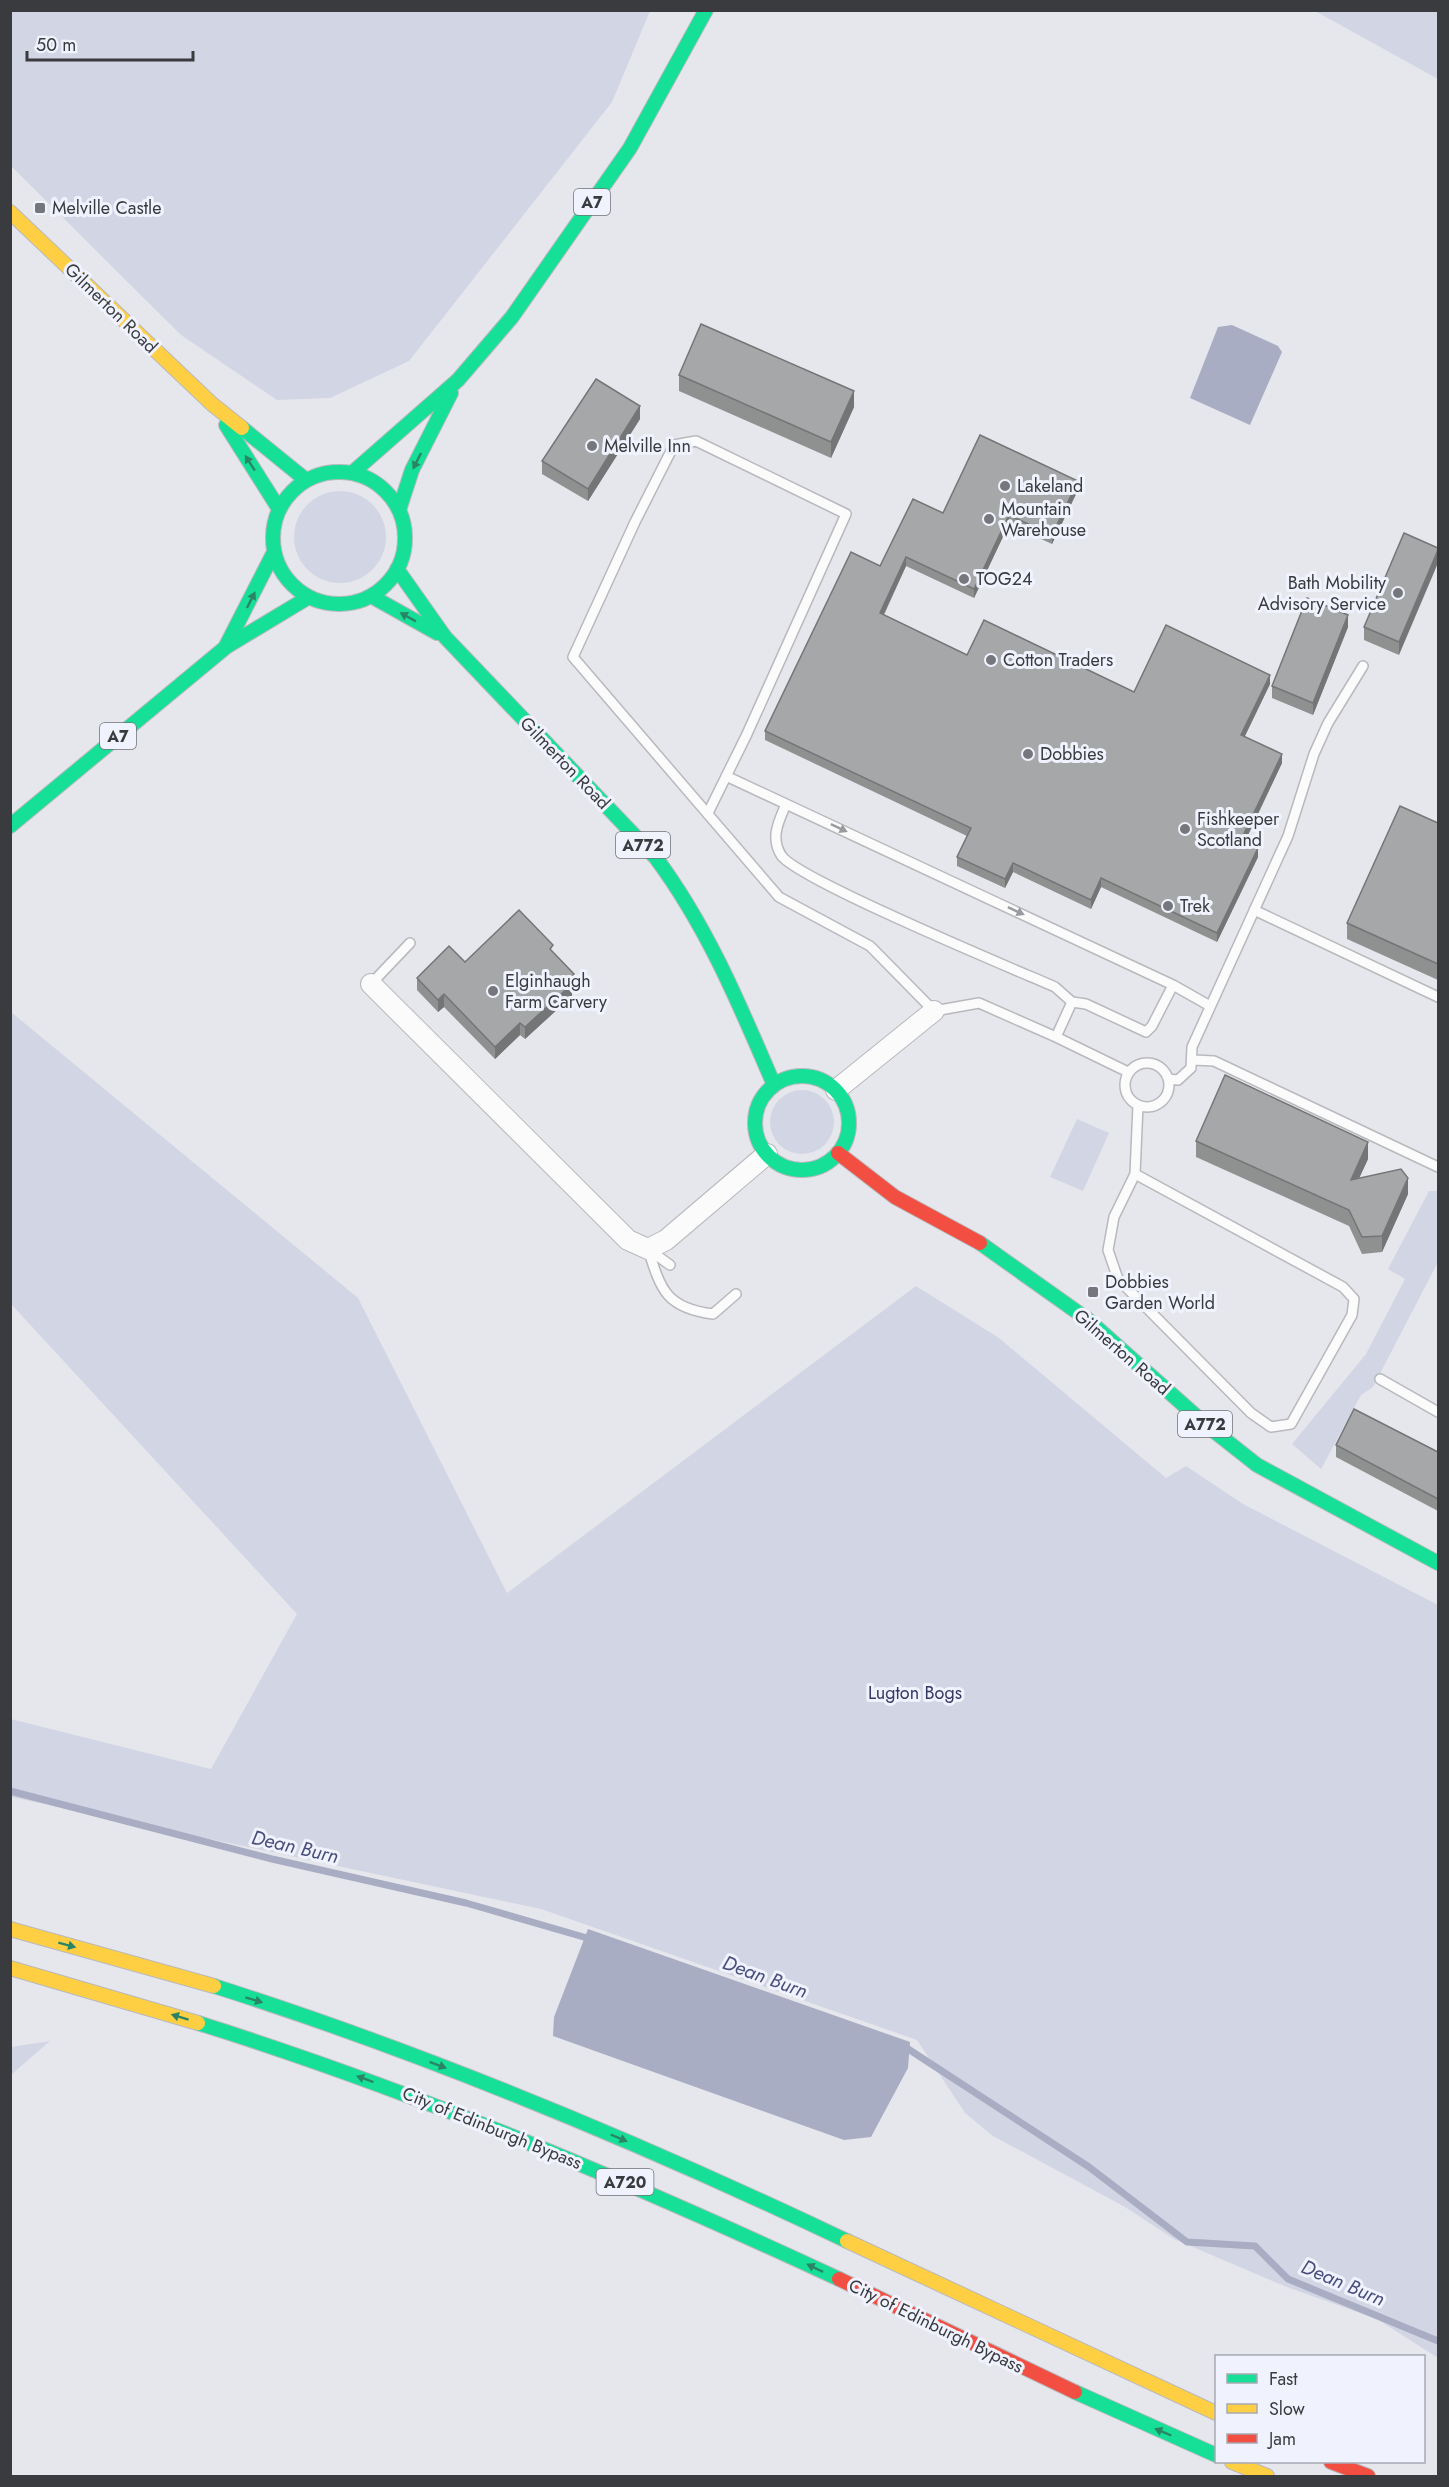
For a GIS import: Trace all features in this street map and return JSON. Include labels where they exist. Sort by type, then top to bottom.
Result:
[{"type":"main road","name":"A7","points":[[352,473],[458,380],[512,317],[630,148],[706,10]]},
{"type":"main road","name":"Gilmerton Road","points":[[10,212],[212,404],[306,480]]},
{"type":"main road","name":"A7","points":[[399,510],[412,471],[458,380]]},
{"type":"main road","name":"Gilmerton Road","points":[[212,404],[279,508]]},
{"type":"main road","points":[[328,473],[352,473],[367,477],[392,496],[399,510],[405,540],[397,569],[386,584],[371,596],[340,604],[309,597],[294,586],[280,571],[274,552],[273,530],[279,508],[291,492],[306,480],[328,473]]},
{"type":"main road","name":"A7","points":[[226,647],[274,552]]},
{"type":"main road","name":"Gilmerton Road","points":[[397,569],[445,638],[656,858],[681,890],[705,930],[774,1085]]},
{"type":"main road","name":"Gilmerton Road","points":[[371,596],[445,638]]},
{"type":"main road","name":"A7","points":[[10,826],[226,647],[309,597]]},
{"type":"main road","points":[[799,1076],[825,1082],[836,1090],[848,1115],[849,1128],[838,1154],[825,1164],[810,1169],[794,1169],[780,1164],[767,1154],[759,1141],[755,1126],[757,1111],[763,1097],[774,1085],[799,1076]]},
{"type":"main road","name":"Gilmerton Road","points":[[838,1154],[896,1197],[993,1251],[1087,1319],[1205,1424],[1257,1465],[1438,1563]]},
{"type":"main road","name":"City of Edinburgh Bypass","points":[[10,1929],[128,1961],[289,2011],[400,2051],[589,2125],[695,2170],[1111,2368],[1215,2413]]},
{"type":"main road","name":"City of Edinburgh Bypass","points":[[10,1968],[132,2002],[272,2046],[405,2094],[546,2149],[788,2255],[1105,2407],[1215,2455]]},
{"type":"main road","points":[[1234,2463],[1267,2476]]},
{"type":"main road","points":[[1334,2463],[1368,2476]]},
{"type":"street","points":[[371,984],[628,1240],[648,1249],[666,1240],[767,1154]]},
{"type":"street","points":[[836,1090],[934,1011]]},
{"type":"lane","points":[[708,813],[826,563],[846,514],[696,441],[674,445],[634,522],[573,657],[780,897],[870,946],[934,1011],[979,1003],[1128,1072]]},
{"type":"lane","points":[[1168,1079],[1178,1080],[1185,1076],[1191,1068],[1192,1047],[1288,836],[1314,754],[1328,723],[1363,666]]},
{"type":"lane","points":[[726,776],[1173,985],[1210,1006]]},
{"type":"lane","points":[[786,804],[775,830],[775,843],[782,857],[813,877],[863,901],[1055,987],[1072,1002],[1086,1004],[1146,1032],[1152,1026],[1173,985]]},
{"type":"lane","points":[[1254,910],[1438,997]]},
{"type":"lane","points":[[371,984],[410,944]]},
{"type":"lane","points":[[1056,1037],[1072,1002]]},
{"type":"lane","points":[[1192,1062],[1194,1060],[1214,1060],[1438,1167]]},
{"type":"lane","points":[[1140,1063],[1160,1067],[1168,1079],[1167,1093],[1159,1104],[1152,1106],[1138,1105],[1125,1091],[1128,1072],[1140,1063]]},
{"type":"lane","points":[[1135,1174],[1343,1287],[1354,1299],[1352,1315],[1291,1424],[1271,1427],[1251,1413],[1118,1279],[1108,1250],[1114,1218],[1135,1174],[1138,1105]]},
{"type":"lane","points":[[648,1249],[670,1265]]},
{"type":"lane","points":[[648,1249],[658,1279],[670,1298],[689,1311],[712,1314],[736,1294]]},
{"type":"lane","points":[[1380,1379],[1438,1412]]},
{"type":"green space","points":[[10,11],[650,11],[612,102],[409,361],[330,398],[277,400],[181,335],[11,166]]},
{"type":"green space","points":[[1315,11],[1438,11],[1438,79]]},
{"type":"green space","points":[[340,491],[358,494],[373,504],[383,519],[386,537],[383,555],[373,570],[358,580],[340,583],[322,580],[307,570],[297,555],[294,537],[297,519],[307,504],[322,494]]},
{"type":"green space","name":"Lugton Bogs","points":[[11,1012],[358,1298],[507,1593],[916,1286],[999,1338],[1166,1478],[1186,1466],[1243,1504],[1438,1605],[1438,2358],[1377,2319],[1284,2286],[1174,2239],[1125,2207],[993,2136],[965,2113],[917,2040],[541,1909],[11,1797],[11,1719],[211,1769],[297,1614],[11,1304]]},
{"type":"green space","points":[[796,1090],[808,1090],[825,1099],[832,1110],[834,1122],[832,1134],[825,1145],[808,1154],[796,1154],[784,1149],[775,1140],[770,1128],[770,1116],[775,1104],[784,1095]]},
{"type":"green space","points":[[1077,1119],[1109,1133],[1083,1191],[1050,1177]]},
{"type":"green space","points":[[1429,1191],[1438,1191],[1438,1262],[1373,1387],[1361,1395],[1321,1469],[1292,1444],[1366,1354],[1405,1279],[1388,1269]]},
{"type":"green space","points":[[50,2041],[11,2075],[11,2047]]},
{"type":"water","points":[[1232,325],[1278,346],[1282,352],[1250,425],[1190,398],[1218,327]]},
{"type":"water","points":[[588,1929],[910,2042],[908,2068],[871,2137],[844,2140],[553,2036],[554,2017]]},
{"type":"building","points":[[701,324],[854,391],[831,442],[679,375]]},
{"type":"building","name":"Melville Inn","points":[[596,379],[640,406],[588,489],[542,461]]},
{"type":"building","name":"Dobbies","points":[[980,435],[1078,481],[1052,535],[1009,515],[974,589],[906,557],[880,613],[967,655],[984,620],[1134,692],[1166,625],[1270,675],[1241,735],[1282,754],[1241,840],[1258,848],[1217,933],[1101,878],[1091,900],[1013,863],[1005,879],[957,857],[971,828],[765,731],[851,552],[880,566],[913,499],[943,513]]},
{"type":"building","points":[[1404,533],[1438,550],[1399,642],[1364,627]]},
{"type":"building","points":[[1307,598],[1348,615],[1313,703],[1272,686]]},
{"type":"building","points":[[1400,806],[1438,823],[1438,964],[1347,923]]},
{"type":"building","name":"Elginhaugh Farm Carvery","points":[[519,910],[553,945],[550,949],[574,974],[568,980],[572,984],[525,1027],[520,1023],[495,1047],[444,994],[438,1000],[417,978],[449,946],[465,962]]},
{"type":"building","points":[[1225,1075],[1368,1142],[1351,1180],[1401,1169],[1408,1178],[1382,1236],[1362,1237],[1349,1210],[1196,1141]]},
{"type":"building","points":[[1354,1409],[1438,1452],[1438,1499],[1336,1445]]},
{"type":"waterway","name":"Dean Burn","points":[[10,1791],[272,1859],[466,1903],[594,1940]]},
{"type":"waterway","name":"Dean Burn","points":[[902,2045],[1089,2167],[1187,2242],[1255,2246],[1288,2279],[1438,2341]]},
{"type":"traffic: fast","points":[[352,473],[458,380],[512,317],[630,148],[706,10]]},
{"type":"traffic: fast","points":[[399,510],[412,470],[451,393]]},
{"type":"traffic: fast","points":[[226,425],[279,509]]},
{"type":"traffic: fast","points":[[242,428],[306,480]]},
{"type":"traffic: fast","points":[[339,472],[364,477],[386,491],[400,513],[405,538],[400,563],[386,585],[364,599],[339,604],[314,599],[292,585],[278,563],[273,538],[278,513],[292,491],[314,477],[339,472]]},
{"type":"traffic: fast","points":[[226,646],[274,552]]},
{"type":"traffic: fast","points":[[397,569],[445,637],[656,858],[692,912],[722,968],[774,1085]]},
{"type":"traffic: fast","points":[[371,596],[437,633]]},
{"type":"traffic: fast","points":[[10,826],[226,647],[309,597]]},
{"type":"traffic: fast","points":[[802,1076],[820,1080],[835,1090],[845,1105],[849,1123],[845,1141],[835,1156],[820,1166],[802,1170],[784,1166],[769,1156],[759,1141],[755,1123],[759,1105],[769,1090],[784,1080],[802,1076]]},
{"type":"traffic: fast","points":[[980,1243],[1087,1319],[1205,1424],[1257,1465],[1438,1563]]},
{"type":"traffic: fast","points":[[214,1986],[375,2041],[535,2103],[613,2135],[847,2241]]},
{"type":"traffic: fast","points":[[198,2023],[362,2078],[523,2141],[682,2208],[839,2279]]},
{"type":"traffic: fast","points":[[1075,2392],[1215,2455]]},
{"type":"traffic: slow","points":[[10,212],[212,404],[242,428]]},
{"type":"traffic: slow","points":[[10,1929],[214,1986]]},
{"type":"traffic: slow","points":[[10,1968],[198,2023]]},
{"type":"traffic: slow","points":[[847,2241],[1215,2413]]},
{"type":"traffic: slow","points":[[1234,2463],[1267,2476]]},
{"type":"traffic: jam","points":[[838,1153],[895,1197],[980,1243]]},
{"type":"traffic: jam","points":[[839,2279],[1075,2392]]},
{"type":"traffic: jam","points":[[1334,2463],[1368,2476]]},
{"type":"place","name":"Melville Castle","points":[[40,208]]},
{"type":"place","name":"Melville Inn","points":[[592,446]]},
{"type":"place","name":"Lakeland","points":[[1005,486]]},
{"type":"place","name":"Mountain Warehouse","points":[[989,519]]},
{"type":"place","name":"TOG24","points":[[964,579]]},
{"type":"place","name":"Bath Mobility Advisory Service","points":[[1398,593]]},
{"type":"place","name":"Cotton Traders","points":[[991,660]]},
{"type":"place","name":"Dobbies","points":[[1028,754]]},
{"type":"place","name":"Fishkeeper Scotland","points":[[1185,829]]},
{"type":"place","name":"Trek","points":[[1168,906]]},
{"type":"place","name":"Elginhaugh Farm Carvery","points":[[493,991]]},
{"type":"place","name":"Dobbies Garden World","points":[[1093,1292]]}]
